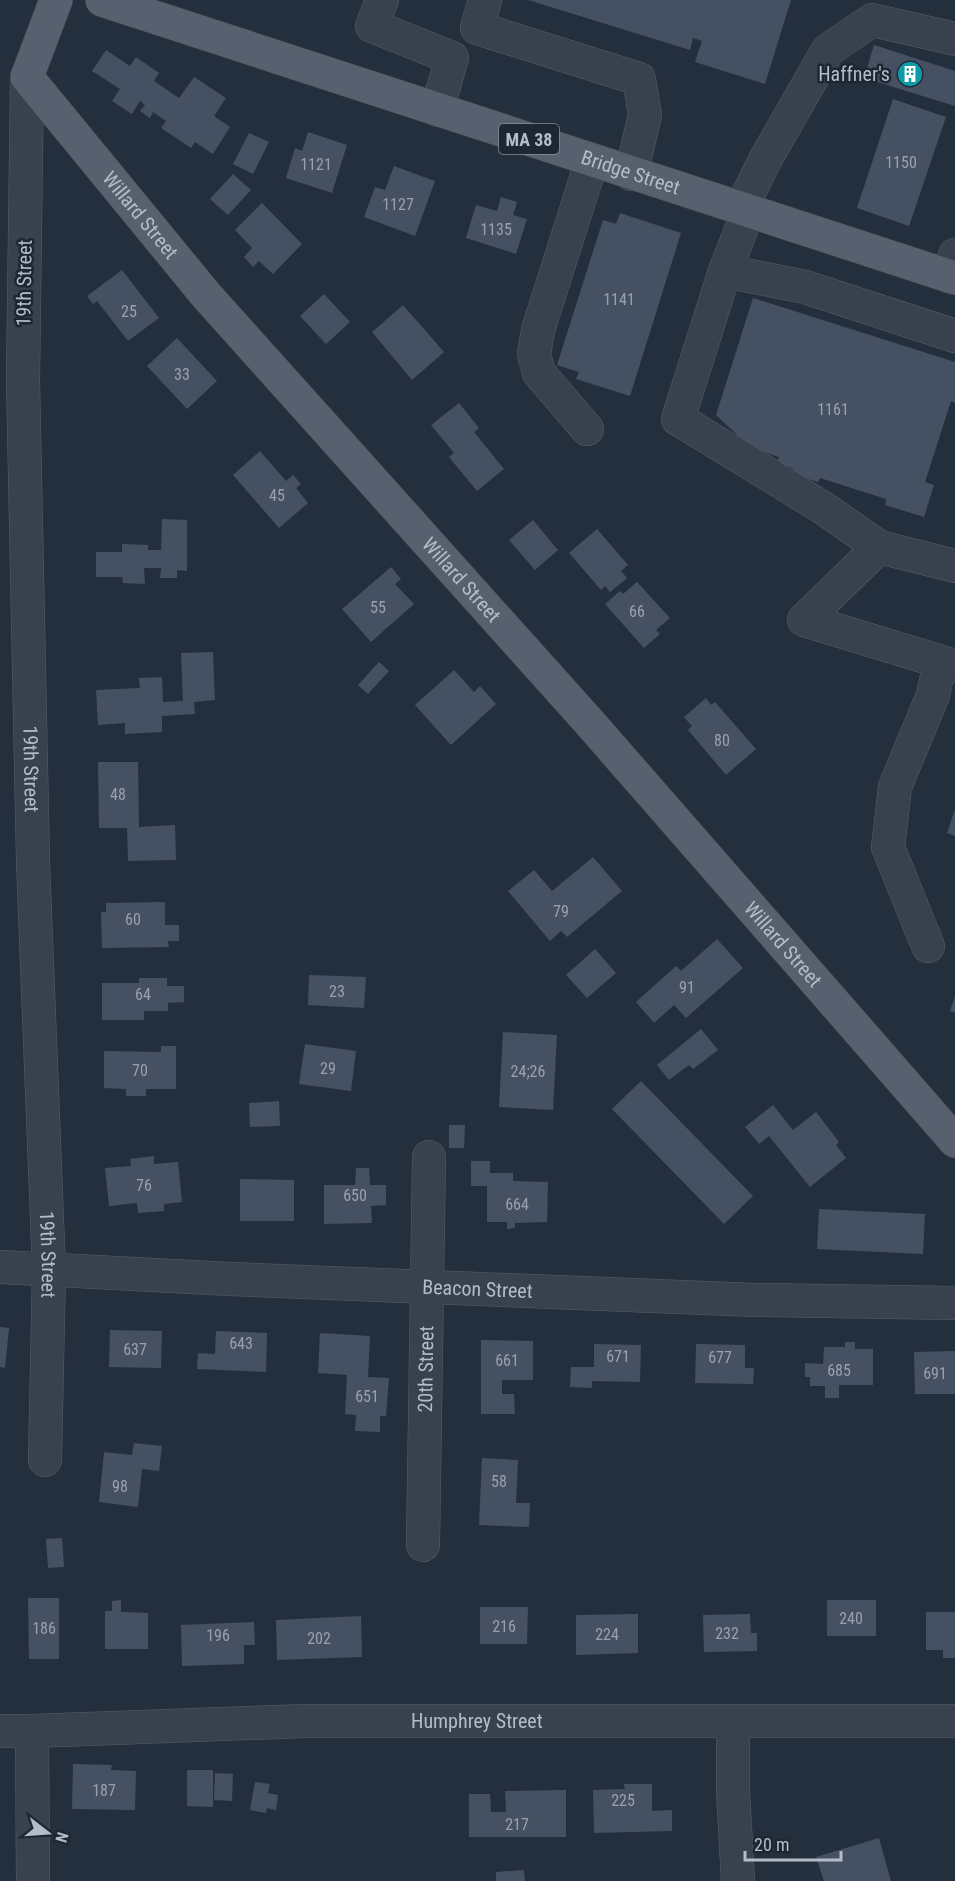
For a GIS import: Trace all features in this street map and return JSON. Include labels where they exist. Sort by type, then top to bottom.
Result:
[{"type":"main road","points":[[27,77],[56,0]]},
{"type":"main road","name":"Bridge Street","points":[[102,0],[745,211],[953,270]]},
{"type":"main road","name":"Willard Street","points":[[27,77],[206,295],[590,723],[955,1142]]},
{"type":"street","points":[[382,0],[372,26],[452,58]]},
{"type":"street","points":[[437,110],[452,58],[481,14],[639,79],[645,115],[631,174]]},
{"type":"street","points":[[955,39],[872,20],[828,50],[765,160],[745,211],[678,419],[825,509],[879,547],[955,566]]},
{"type":"street","name":"19th Street","points":[[27,77],[23,380],[33,862],[49,1270],[45,1460]]},
{"type":"street","points":[[587,429],[539,372],[534,354],[538,330],[592,160]]},
{"type":"street","points":[[725,271],[805,287],[955,336]]},
{"type":"street","points":[[879,547],[804,620],[948,664],[896,787],[888,847],[928,946]]},
{"type":"street","name":"20th Street","points":[[423,1545],[429,1157]]},
{"type":"street","name":"Beacon Street","points":[[0,1267],[218,1279],[755,1300],[955,1303]]},
{"type":"street","name":"Humphrey Street","points":[[0,1731],[305,1721],[955,1721]]},
{"type":"street","points":[[733,1722],[733,1791],[738,1881]]},
{"type":"street","points":[[32,1731],[33,1881]]},
{"type":"building","points":[[528,0],[791,0],[765,84],[695,62],[702,41],[693,38],[690,50]]},
{"type":"building","name":"Haffner's","points":[[874,45],[955,71],[955,106],[864,78]]},
{"type":"building","points":[[106,50],[130,66],[136,57],[159,73],[154,81],[179,98],[194,77],[226,98],[214,116],[230,127],[213,154],[195,142],[191,148],[161,128],[166,121],[153,112],[150,118],[140,111],[145,105],[140,101],[132,114],[112,101],[120,89],[92,71]]},
{"type":"building","points":[[893,99],[946,117],[909,226],[857,208]]},
{"type":"building","points":[[308,132],[347,145],[332,193],[286,178],[295,148],[302,151]]},
{"type":"building","points":[[249,133],[269,142],[253,174],[233,164]]},
{"type":"building","points":[[394,166],[435,181],[415,236],[364,217],[375,187],[385,190]]},
{"type":"building","points":[[233,174],[251,190],[228,215],[210,199]]},
{"type":"building","points":[[501,197],[517,202],[513,215],[527,219],[516,254],[466,238],[476,205],[497,211]]},
{"type":"building","points":[[262,203],[302,244],[273,274],[259,261],[253,267],[244,257],[252,248],[235,230]]},
{"type":"building","points":[[620,213],[681,233],[630,396],[576,379],[579,372],[557,365],[603,220],[616,224]]},
{"type":"building","points":[[122,270],[159,318],[128,341],[97,301],[93,304],[87,296]]},
{"type":"building","points":[[324,294],[350,322],[326,344],[300,316]]},
{"type":"building","points":[[753,298],[955,362],[955,403],[951,401],[925,482],[934,485],[924,517],[885,505],[886,499],[820,478],[818,482],[791,473],[793,468],[777,463],[779,457],[751,448],[716,415]]},
{"type":"building","points":[[403,305],[444,352],[412,380],[372,332]]},
{"type":"building","points":[[177,338],[217,381],[187,409],[147,366]]},
{"type":"building","points":[[459,403],[479,428],[474,432],[504,469],[477,491],[449,457],[454,453],[431,425]]},
{"type":"building","points":[[260,451],[286,481],[293,475],[301,484],[296,488],[308,503],[279,528],[233,475]]},
{"type":"building","points":[[162,519],[187,520],[187,571],[177,570],[177,578],[160,578],[161,568],[144,568],[145,584],[123,583],[122,577],[96,577],[96,552],[122,552],[122,544],[148,545],[148,550],[161,550]]},
{"type":"building","points":[[533,520],[558,550],[535,570],[509,540]]},
{"type":"building","points":[[597,529],[628,565],[621,571],[627,578],[610,592],[605,586],[601,590],[569,553]]},
{"type":"building","points":[[391,567],[401,579],[395,584],[414,604],[371,642],[342,609]]},
{"type":"building","points":[[637,582],[670,618],[656,630],[660,634],[644,648],[605,604],[620,591],[623,594]]},
{"type":"building","points":[[213,652],[215,700],[194,702],[195,714],[162,716],[162,732],[125,734],[125,723],[98,725],[96,690],[140,688],[139,678],[162,677],[163,702],[183,701],[181,653]]},
{"type":"building","points":[[379,662],[389,671],[368,694],[358,685]]},
{"type":"building","points":[[454,670],[474,692],[480,686],[496,704],[451,745],[415,705]]},
{"type":"building","points":[[706,698],[711,705],[715,702],[756,749],[726,775],[688,730],[692,726],[684,717]]},
{"type":"building","points":[[98,762],[138,762],[139,827],[175,825],[176,860],[128,861],[127,828],[99,828]]},
{"type":"building","points":[[955,809],[955,836],[947,833]]},
{"type":"building","points":[[593,857],[622,891],[567,937],[561,931],[550,941],[508,891],[534,870],[552,891]]},
{"type":"building","points":[[165,902],[165,925],[179,925],[179,941],[168,941],[169,947],[102,948],[101,912],[106,912],[106,903]]},
{"type":"building","points":[[717,939],[743,968],[686,1018],[674,1005],[654,1023],[636,1002],[676,966],[681,971]]},
{"type":"building","points":[[595,949],[616,973],[587,998],[566,975]]},
{"type":"building","points":[[309,975],[366,977],[364,1008],[308,1005]]},
{"type":"building","points":[[139,978],[167,978],[167,986],[184,986],[184,1002],[168,1003],[168,1011],[144,1011],[144,1020],[102,1020],[102,983],[139,983]]},
{"type":"building","points":[[955,996],[955,1013],[950,1011]]},
{"type":"building","points":[[701,1029],[718,1050],[693,1069],[689,1065],[669,1080],[657,1065]]},
{"type":"building","points":[[503,1032],[557,1035],[553,1110],[499,1107]]},
{"type":"building","points":[[305,1044],[356,1051],[351,1091],[299,1084]]},
{"type":"building","points":[[161,1046],[176,1046],[176,1089],[146,1089],[146,1096],[126,1096],[126,1089],[104,1088],[104,1051],[161,1052]]},
{"type":"building","points":[[641,1081],[753,1196],[724,1224],[612,1109]]},
{"type":"building","points":[[279,1101],[280,1126],[250,1127],[249,1103]]},
{"type":"building","points":[[773,1105],[793,1130],[816,1112],[839,1142],[836,1145],[846,1158],[810,1187],[769,1136],[759,1144],[745,1127]]},
{"type":"building","points":[[449,1125],[465,1125],[464,1148],[449,1148]]},
{"type":"building","points":[[154,1156],[154,1164],[178,1162],[182,1202],[164,1204],[164,1211],[138,1213],[137,1203],[109,1206],[105,1168],[131,1166],[130,1159]]},
{"type":"building","points":[[471,1161],[490,1161],[490,1173],[513,1173],[513,1181],[548,1182],[547,1222],[515,1223],[515,1228],[507,1229],[507,1222],[487,1222],[487,1186],[471,1186]]},
{"type":"building","points":[[356,1168],[369,1168],[370,1185],[386,1185],[386,1205],[371,1206],[372,1223],[324,1224],[324,1185],[355,1185]]},
{"type":"building","points":[[240,1179],[294,1180],[294,1221],[240,1221]]},
{"type":"building","points":[[819,1209],[925,1214],[923,1254],[817,1249]]},
{"type":"building","points":[[0,1327],[9,1328],[5,1368],[0,1367]]},
{"type":"building","points":[[110,1330],[162,1331],[161,1368],[109,1367]]},
{"type":"building","points":[[216,1331],[267,1333],[266,1372],[197,1369],[198,1353],[215,1354]]},
{"type":"building","points":[[320,1333],[370,1336],[368,1377],[389,1378],[386,1416],[380,1416],[380,1432],[355,1431],[356,1415],[345,1414],[347,1375],[318,1373]]},
{"type":"building","points":[[481,1340],[533,1341],[533,1380],[502,1380],[502,1394],[514,1394],[515,1414],[481,1414]]},
{"type":"building","points":[[845,1342],[855,1342],[855,1349],[873,1349],[873,1385],[839,1385],[839,1398],[825,1398],[825,1386],[810,1386],[810,1377],[805,1377],[805,1363],[823,1364],[824,1347],[845,1347]]},
{"type":"building","points":[[594,1344],[641,1345],[640,1382],[592,1381],[592,1388],[570,1387],[571,1367],[594,1367]]},
{"type":"building","points":[[696,1344],[745,1345],[745,1368],[754,1368],[753,1384],[695,1383]]},
{"type":"building","points":[[955,1351],[955,1394],[915,1394],[914,1352]]},
{"type":"building","points":[[134,1443],[162,1446],[159,1471],[142,1469],[138,1507],[99,1502],[104,1452],[132,1455]]},
{"type":"building","points":[[482,1458],[518,1460],[516,1503],[530,1503],[529,1527],[479,1525]]},
{"type":"building","points":[[62,1538],[64,1567],[48,1568],[46,1539]]},
{"type":"building","points":[[28,1598],[59,1598],[59,1659],[29,1659]]},
{"type":"building","points":[[121,1600],[121,1612],[148,1613],[148,1649],[105,1649],[105,1611],[112,1611],[112,1601]]},
{"type":"building","points":[[827,1600],[876,1600],[876,1636],[827,1636]]},
{"type":"building","points":[[480,1607],[528,1607],[527,1644],[480,1644]]},
{"type":"building","points":[[926,1612],[955,1612],[955,1658],[943,1658],[943,1650],[926,1650]]},
{"type":"building","points":[[638,1614],[638,1653],[576,1655],[576,1615]]},
{"type":"building","points":[[750,1614],[751,1633],[757,1633],[757,1651],[704,1652],[703,1615]]},
{"type":"building","points":[[361,1616],[362,1657],[277,1660],[276,1620]]},
{"type":"building","points":[[254,1622],[255,1645],[244,1645],[244,1664],[182,1666],[181,1625]]},
{"type":"building","points":[[73,1764],[112,1765],[111,1770],[136,1771],[135,1810],[72,1809]]},
{"type":"building","points":[[187,1770],[213,1770],[213,1807],[187,1806]]},
{"type":"building","points":[[215,1773],[233,1774],[232,1801],[214,1800]]},
{"type":"building","points":[[255,1782],[270,1784],[268,1793],[278,1795],[276,1810],[267,1808],[266,1813],[250,1810]]},
{"type":"building","points":[[624,1784],[652,1784],[652,1811],[672,1810],[672,1831],[594,1833],[593,1790],[625,1789]]},
{"type":"building","points":[[566,1790],[566,1837],[469,1837],[469,1794],[490,1794],[491,1812],[506,1812],[505,1791]]},
{"type":"building","points":[[879,1838],[891,1881],[824,1881],[816,1857]]},
{"type":"building","points":[[524,1870],[525,1881],[496,1881],[496,1872]]},
{"type":"place","name":"Haffner's","points":[[910,74]]}]
